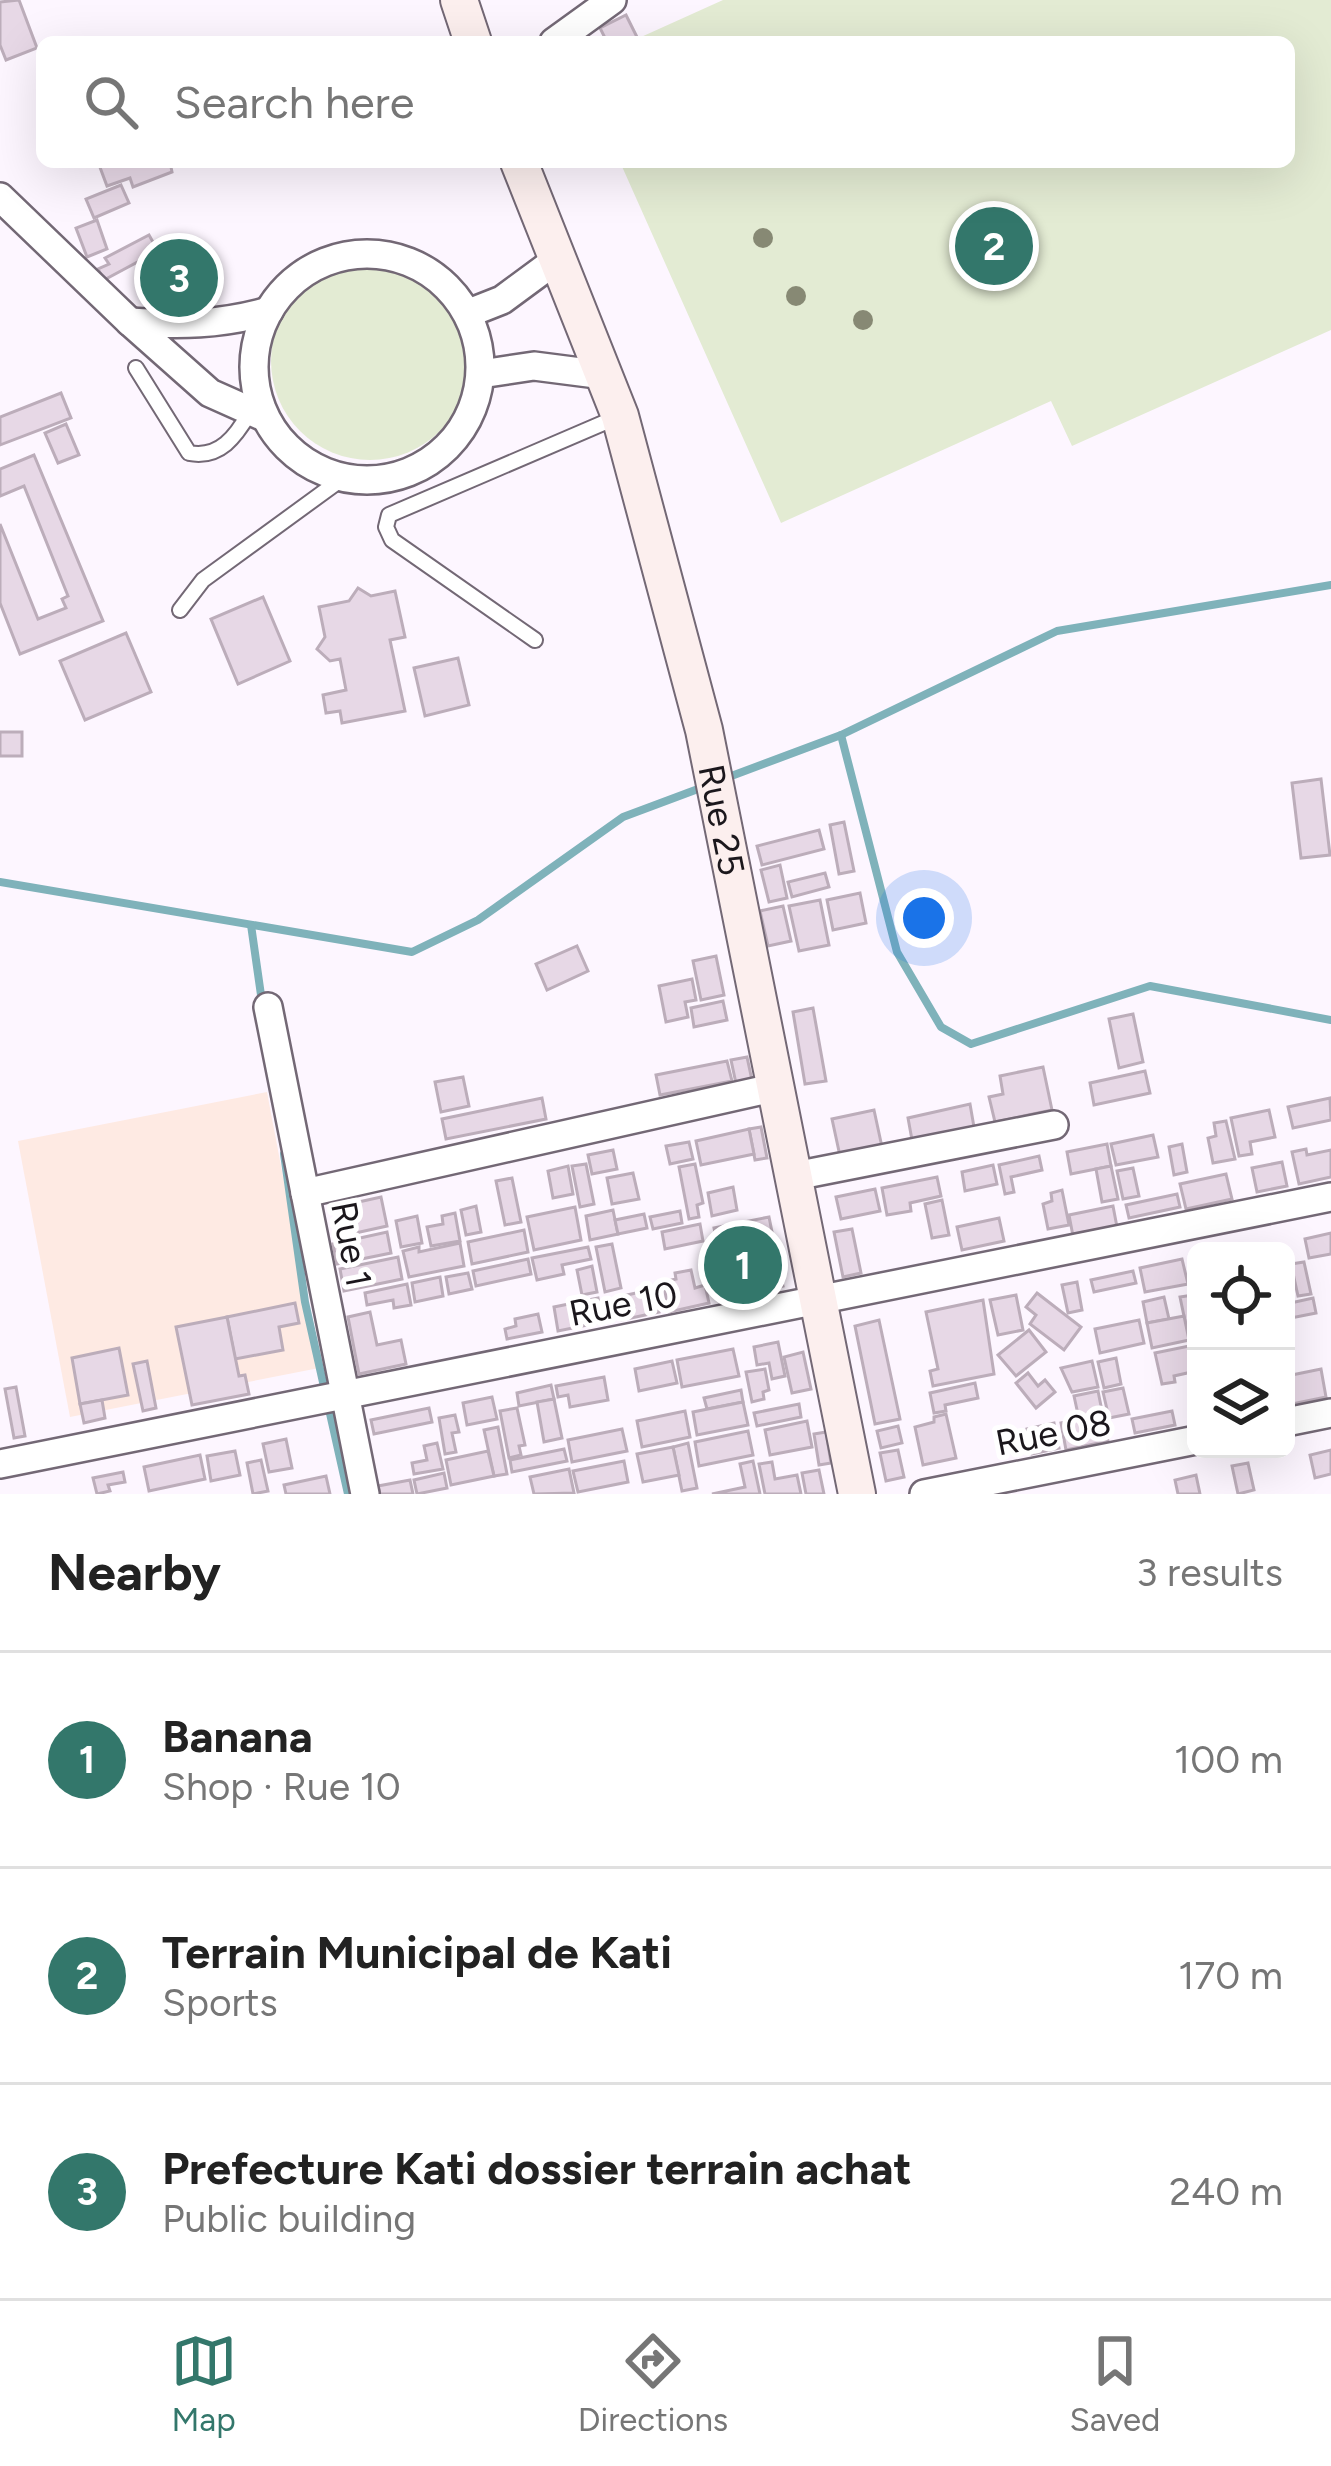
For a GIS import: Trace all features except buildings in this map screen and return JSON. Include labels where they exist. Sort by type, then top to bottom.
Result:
[{"type":"street","points":[[459,0],[471,36]]},
{"type":"street","points":[[562,36],[612,0]]},
{"type":"street","name":"Rue 25","points":[[522,168],[620,416],[704,730],[857,1494]]},
{"type":"street","points":[[0,197],[211,393],[257,414],[306,464],[343,478],[382,480],[424,465],[450,445],[474,408],[481,374],[478,335],[469,313],[438,277],[407,260],[372,252],[338,256],[302,273],[269,311],[257,338],[253,380],[257,414]]},
{"type":"street","points":[[469,313],[502,300],[559,258]]},
{"type":"street","points":[[130,322],[197,326],[269,311]]},
{"type":"street","points":[[481,374],[534,365],[604,376]]},
{"type":"street","name":"Rue 1","points":[[268,1007],[364,1494]]},
{"type":"street","points":[[305,1193],[777,1088]]},
{"type":"street","points":[[795,1176],[1054,1125]]},
{"type":"street","name":"Rue 10","points":[[0,1464],[1331,1197]]},
{"type":"street","points":[[1295,1420],[1331,1413]]},
{"type":"street","name":"Rue 08","points":[[924,1494],[1187,1442]]},
{"type":"lane","points":[[136,368],[189,453],[204,456],[223,446],[257,414]]},
{"type":"lane","points":[[535,640],[392,541],[386,527],[388,515],[620,416]]},
{"type":"lane","points":[[180,610],[203,580],[343,478]]},
{"type":"shaded area","points":[[267,1092],[319,1368],[70,1417],[18,1141]]},
{"type":"green space","points":[[723,0],[1331,0],[1331,330],[1072,446],[1051,401],[781,523],[623,168],[1295,168],[1295,36],[643,36]]},
{"type":"green space","points":[[370,262],[408,270],[440,291],[461,323],[469,361],[461,399],[440,431],[408,452],[370,460],[332,452],[300,431],[279,399],[271,361],[279,323],[300,291],[332,270]]},
{"type":"waterway","points":[[726,778],[841,735],[1057,631],[1331,585]]},
{"type":"waterway","points":[[841,735],[897,952],[941,1027],[971,1044],[1150,986],[1331,1020]]},
{"type":"waterway","points":[[0,882],[412,952],[478,920],[623,817],[706,786]]},
{"type":"waterway","points":[[251,925],[262,1002]]},
{"type":"waterway","points":[[284,1154],[305,1302],[348,1494]]},
{"type":"place","name":"Terrain Municipal de Kati","points":[[994,246]]},
{"type":"place","name":"Prefecture Kati dossier terrain achat","points":[[179,278]]},
{"type":"place","name":"Banana","points":[[743,1265]]}]
